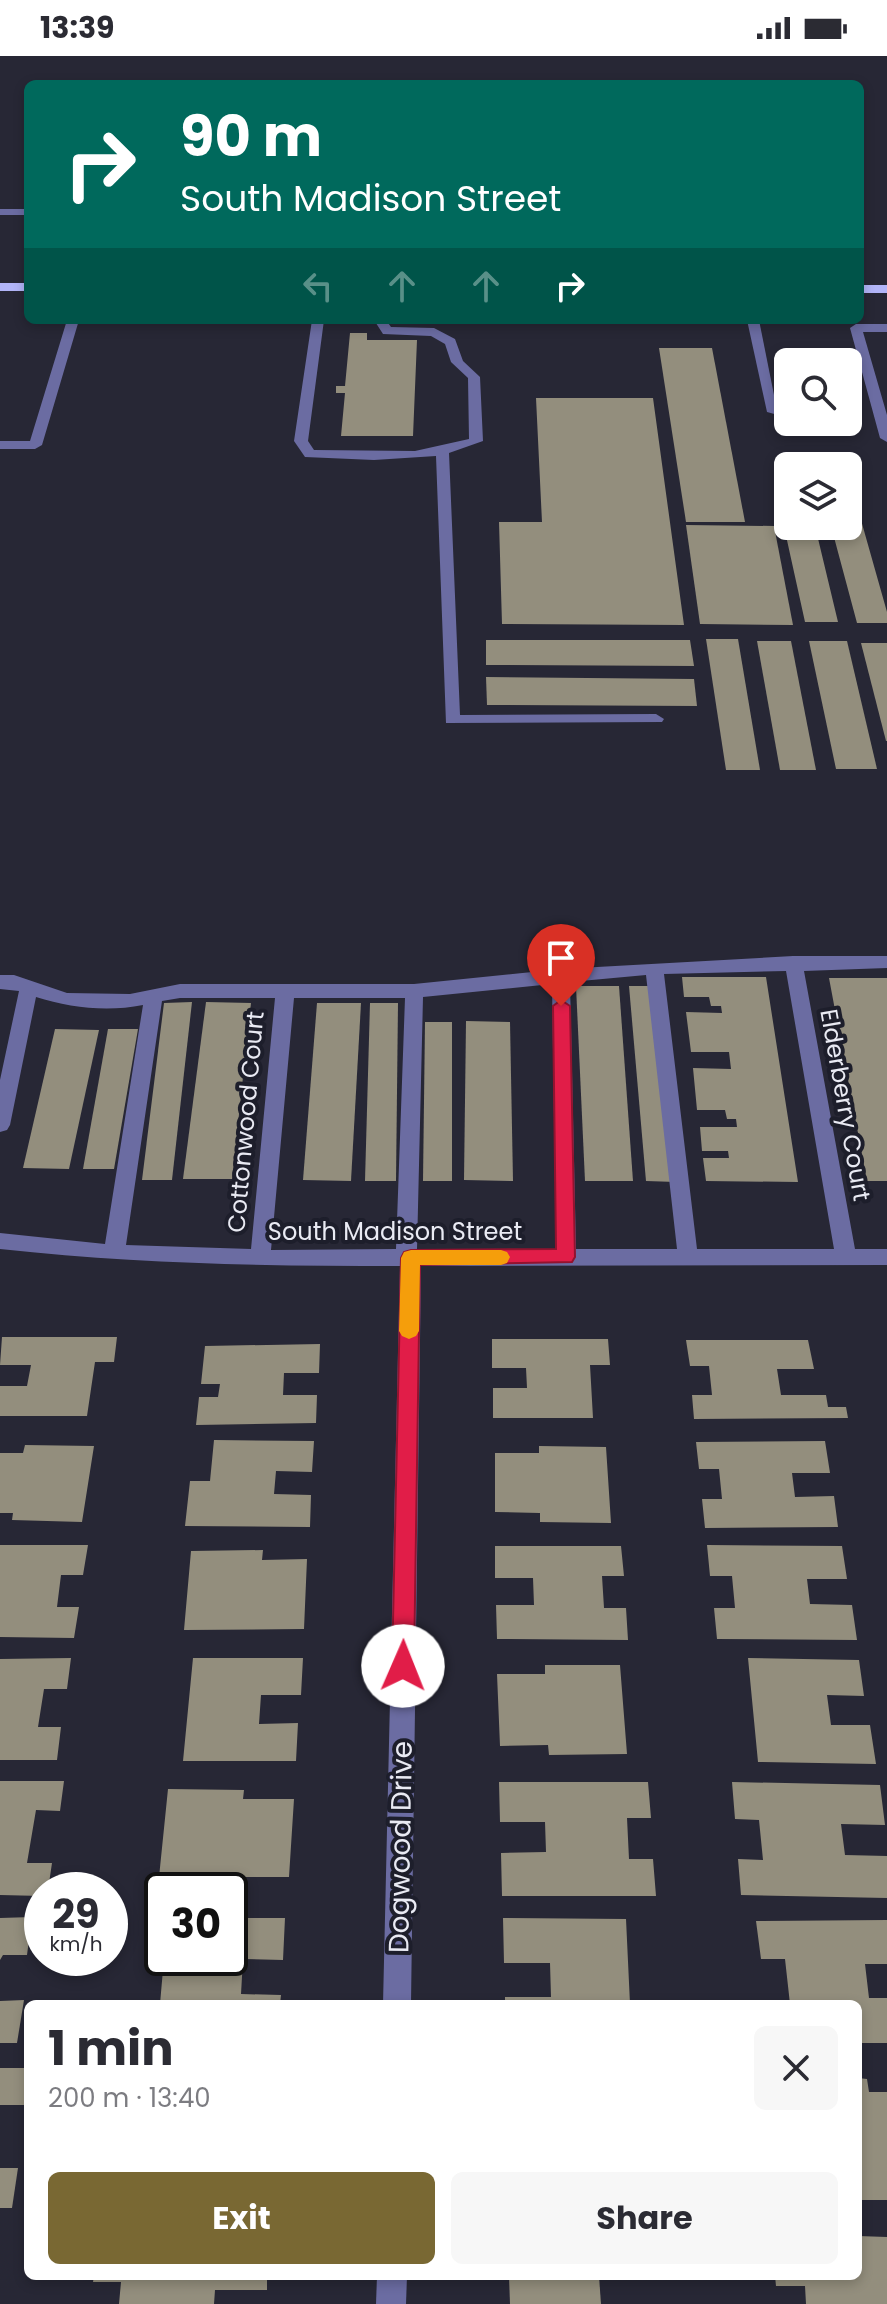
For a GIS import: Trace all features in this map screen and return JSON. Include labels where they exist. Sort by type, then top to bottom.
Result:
[{"type":"main road","points":[[0,287],[24,287]]},
{"type":"main road","points":[[864,289],[887,289]]},
{"type":"street","points":[[0,212],[24,212]]},
{"type":"street","points":[[0,445],[35,445],[72,324]]},
{"type":"street","points":[[317,324],[301,441],[310,454],[380,457],[443,453],[476,441],[474,377],[457,362],[451,342],[434,332],[387,331],[383,324]]},
{"type":"street","points":[[754,324],[773,412]]},
{"type":"street","points":[[887,328],[856,328],[884,416],[887,438]]},
{"type":"street","points":[[443,453],[452,720],[656,719]]},
{"type":"street","points":[[0,982],[29,987],[66,1000],[130,1001],[180,991],[414,991],[654,968],[793,962],[887,962]]},
{"type":"street","name":"Elderberry Court","points":[[793,962],[846,1256]]},
{"type":"street","points":[[654,968],[688,1257]]},
{"type":"street","points":[[561,975],[566,1257]]},
{"type":"street","points":[[0,1125],[29,987]]},
{"type":"street","name":"Cottonwood Court","points":[[260,1258],[285,991]]},
{"type":"street","name":"Dogwood Drive","points":[[397,2000],[414,991]]},
{"type":"street","points":[[114,1253],[154,996]]},
{"type":"street","name":"South Madison Street","points":[[0,1241],[114,1253],[260,1258],[846,1256],[886,1263]]},
{"type":"street","points":[[391,2304],[392,2280]]},
{"type":"building","points":[[350,333],[367,333],[367,340],[417,340],[413,436],[341,436],[345,393],[336,393],[336,386],[345,386]]},
{"type":"building","points":[[659,348],[712,348],[745,522],[686,522]]},
{"type":"building","points":[[536,398],[653,398],[684,625],[502,624],[499,522],[542,522]]},
{"type":"building","points":[[862,524],[887,612],[887,623],[857,623],[835,540],[862,540]]},
{"type":"building","points":[[686,525],[774,526],[774,540],[777,540],[793,625],[700,624]]},
{"type":"building","points":[[787,540],[818,540],[838,622],[805,622]]},
{"type":"building","points":[[706,639],[738,639],[760,770],[726,770]]},
{"type":"building","points":[[486,640],[690,640],[694,666],[486,665]]},
{"type":"building","points":[[757,641],[791,641],[816,770],[780,770]]},
{"type":"building","points":[[809,641],[847,641],[877,769],[836,769]]},
{"type":"building","points":[[861,643],[887,643],[887,741],[886,741]]},
{"type":"building","points":[[486,677],[694,679],[697,706],[487,705]]},
{"type":"building","points":[[682,977],[766,977],[798,1182],[706,1181],[703,1158],[729,1158],[728,1151],[702,1151],[700,1127],[737,1127],[736,1119],[727,1119],[725,1110],[697,1110],[693,1068],[731,1069],[729,1052],[691,1052],[686,1012],[722,1013],[721,1006],[711,1006],[709,997],[684,997]]},
{"type":"building","points":[[829,978],[887,978],[887,1181],[867,1181]]},
{"type":"building","points":[[576,986],[619,986],[633,1181],[585,1181]]},
{"type":"building","points":[[629,986],[657,986],[676,1182],[646,1181]]},
{"type":"building","points":[[192,1002],[172,1180],[142,1180],[164,1003]]},
{"type":"building","points":[[206,1002],[251,1003],[232,1179],[183,1179]]},
{"type":"building","points":[[317,1003],[361,1003],[351,1181],[303,1180]]},
{"type":"building","points":[[370,1003],[398,1003],[396,1181],[365,1181]]},
{"type":"building","points":[[466,1021],[510,1022],[513,1181],[464,1180]]},
{"type":"building","points":[[425,1022],[452,1022],[452,1181],[423,1181]]},
{"type":"building","points":[[55,1029],[99,1030],[69,1169],[23,1168]]},
{"type":"building","points":[[108,1029],[138,1029],[114,1169],[83,1169]]},
{"type":"building","points":[[2,1337],[117,1337],[114,1362],[95,1362],[87,1416],[0,1416],[0,1386],[27,1386],[31,1365],[0,1365]]},
{"type":"building","points":[[492,1339],[608,1339],[610,1365],[590,1365],[593,1418],[493,1418],[493,1388],[527,1388],[526,1368],[492,1368]]},
{"type":"building","points":[[686,1340],[808,1340],[814,1369],[777,1369],[781,1395],[826,1395],[828,1407],[846,1407],[848,1418],[694,1419],[692,1395],[712,1395],[709,1366],[690,1366]]},
{"type":"building","points":[[320,1344],[319,1373],[284,1373],[283,1395],[317,1395],[316,1423],[196,1425],[199,1397],[218,1397],[220,1384],[201,1384],[205,1346]]},
{"type":"building","points":[[214,1440],[314,1441],[312,1472],[276,1471],[274,1494],[311,1495],[310,1527],[185,1526],[190,1481],[210,1481]]},
{"type":"building","points":[[825,1441],[830,1473],[792,1473],[795,1497],[834,1496],[838,1527],[705,1528],[702,1499],[722,1499],[719,1469],[699,1469],[696,1442]]},
{"type":"building","points":[[25,1445],[94,1446],[82,1522],[12,1520],[13,1513],[0,1513],[0,1453],[23,1453]]},
{"type":"building","points":[[539,1446],[606,1447],[611,1523],[540,1522],[540,1513],[495,1512],[495,1453],[539,1453]]},
{"type":"building","points":[[0,1545],[88,1545],[83,1575],[61,1575],[57,1607],[79,1607],[74,1638],[0,1637]]},
{"type":"building","points":[[707,1545],[842,1546],[847,1579],[807,1579],[810,1604],[852,1605],[857,1640],[717,1639],[714,1608],[735,1608],[732,1576],[710,1576]]},
{"type":"building","points":[[495,1546],[621,1546],[624,1576],[602,1576],[604,1608],[626,1608],[628,1640],[497,1639],[496,1605],[534,1605],[533,1578],[495,1578]]},
{"type":"building","points":[[263,1550],[262,1560],[307,1559],[304,1629],[184,1630],[191,1551]]},
{"type":"building","points":[[71,1658],[67,1689],[44,1689],[38,1727],[61,1727],[57,1760],[0,1760],[0,1659]]},
{"type":"building","points":[[193,1658],[303,1658],[301,1695],[261,1695],[259,1724],[298,1723],[296,1761],[183,1761]]},
{"type":"building","points":[[748,1658],[859,1660],[864,1696],[827,1695],[831,1725],[870,1725],[876,1764],[758,1762]]},
{"type":"building","points":[[545,1665],[620,1665],[627,1754],[549,1755],[548,1745],[500,1746],[497,1674],[545,1674]]},
{"type":"building","points":[[0,1781],[64,1781],[60,1811],[36,1810],[27,1863],[52,1863],[51,1872],[24,1872],[24,1896],[0,1895]]},
{"type":"building","points":[[499,1782],[648,1782],[651,1818],[627,1818],[629,1859],[653,1859],[656,1896],[502,1896],[501,1853],[546,1852],[545,1822],[500,1822]]},
{"type":"building","points":[[732,1782],[880,1785],[885,1825],[841,1824],[845,1855],[887,1856],[887,1898],[741,1895],[738,1859],[763,1860],[759,1820],[735,1819]]},
{"type":"building","points":[[168,1789],[244,1790],[243,1799],[294,1799],[289,1877],[248,1877],[248,1872],[160,1872]]},
{"type":"building","points":[[24,1917],[24,1955],[3,1955],[0,1960],[0,1918]]},
{"type":"building","points":[[248,1918],[285,1918],[283,1960],[248,1959]]},
{"type":"building","points":[[503,1918],[626,1919],[630,2000],[505,2000],[505,1997],[551,1997],[550,1963],[504,1963]]},
{"type":"building","points":[[887,1920],[887,1964],[865,1964],[869,1998],[887,1998],[887,2043],[862,2043],[862,2000],[790,2000],[785,1959],[761,1959],[756,1921]]},
{"type":"building","points":[[162,1976],[242,1976],[241,1994],[281,1995],[280,2000],[160,2000]]},
{"type":"building","points":[[24,2000],[17,2043],[0,2043],[0,2001]]},
{"type":"building","points":[[0,2068],[24,2068],[24,2105],[0,2105]]},
{"type":"building","points":[[862,2078],[867,2079],[869,2092],[887,2092],[887,2200],[862,2200]]},
{"type":"building","points":[[0,2168],[18,2168],[12,2208],[0,2208]]},
{"type":"building","points":[[862,2236],[887,2237],[887,2304],[806,2304],[805,2286],[776,2286],[775,2280],[862,2280]]},
{"type":"building","points":[[267,2280],[267,2290],[215,2290],[214,2304],[119,2304],[121,2282],[93,2282]]},
{"type":"building","points":[[509,2280],[599,2280],[601,2304],[510,2304]]},
{"type":"slow traffic","points":[[409,1331],[411,1258],[501,1257]]},
{"type":"route","points":[[403,1666],[411,1258],[566,1257],[561,1006]]}]
